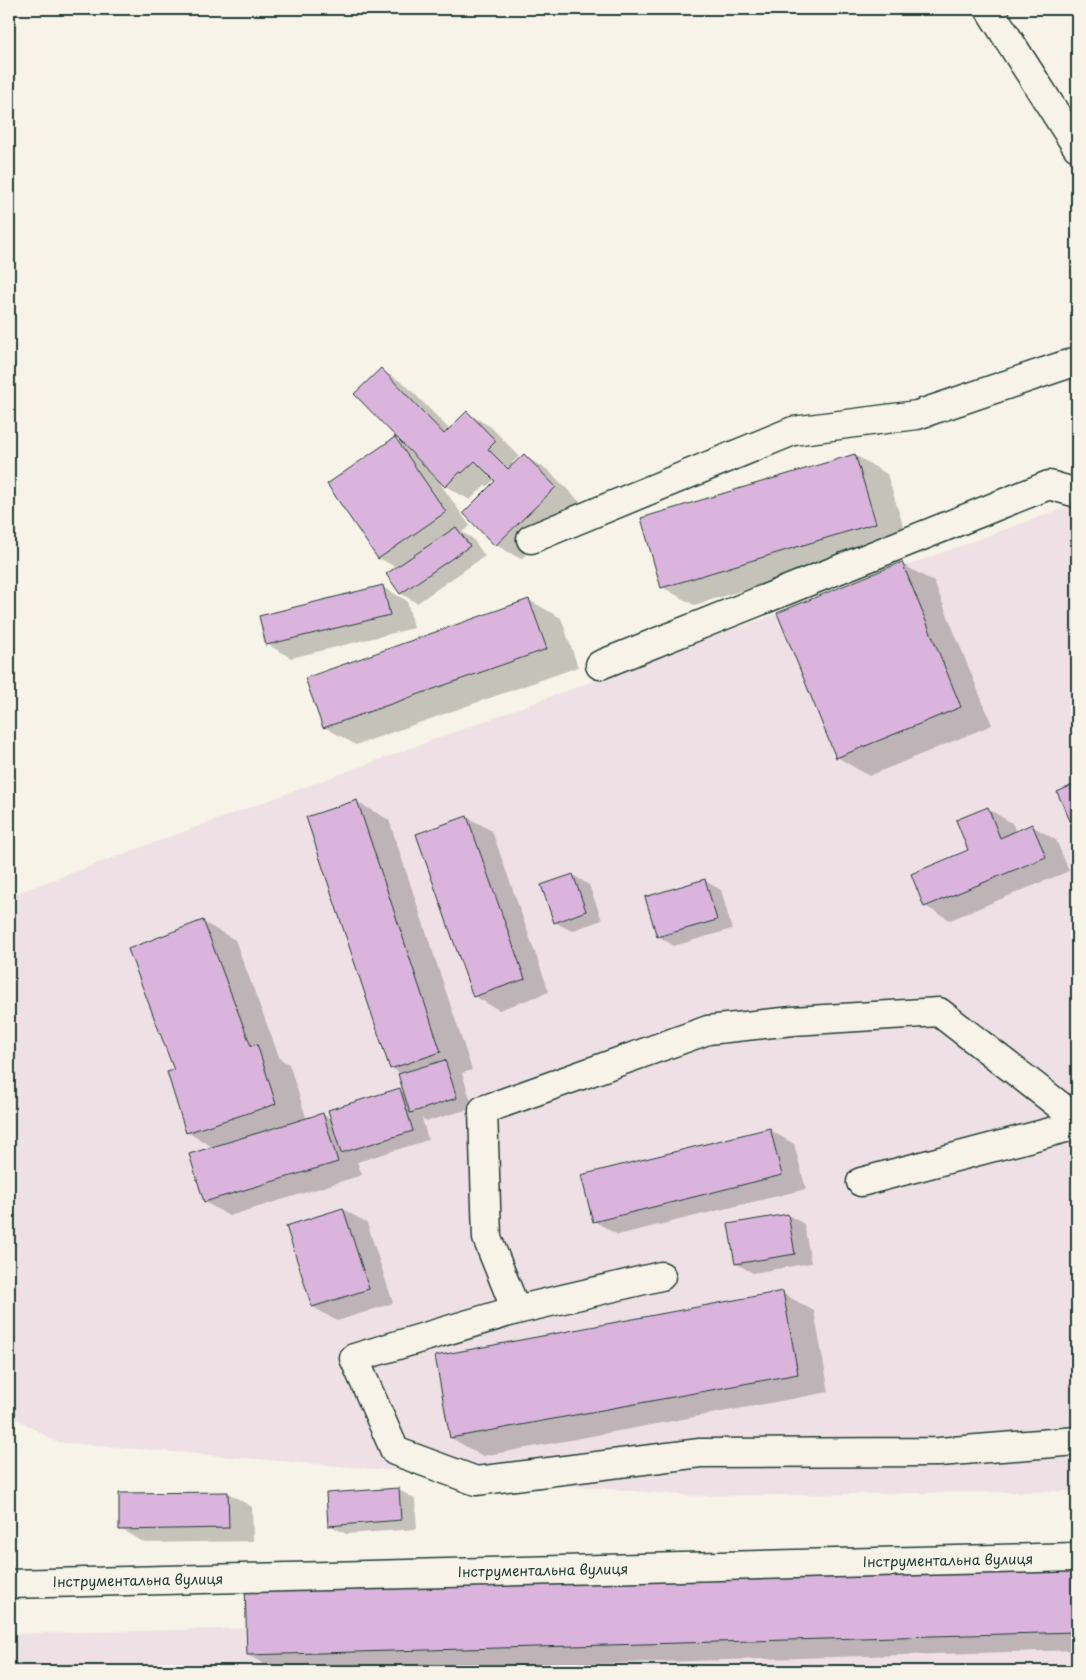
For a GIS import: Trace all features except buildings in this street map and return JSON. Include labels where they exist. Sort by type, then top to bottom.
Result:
[{"type":"street","points":[[990,9],[1077,147]]},
{"type":"street","points":[[532,540],[793,431],[917,415],[1077,361]]},
{"type":"street","points":[[600,665],[1049,485],[1077,493]]},
{"type":"street","points":[[516,1310],[487,1238],[483,1110],[708,1030],[793,1021],[940,1012],[1077,1119]]},
{"type":"street","points":[[861,1182],[1077,1125]]},
{"type":"street","points":[[661,1276],[516,1310],[354,1358],[395,1451],[476,1481],[700,1453],[938,1452],[1077,1441]]},
{"type":"street","name":"Інструментальна вулиця","points":[[14,1579],[1077,1556]]},
{"type":"shaded area","points":[[1077,503],[1077,1491],[692,1496],[56,1442],[9,1414],[9,896]]},
{"type":"shaded area","points":[[1077,1608],[1077,1671],[9,1671],[9,1634]]}]
